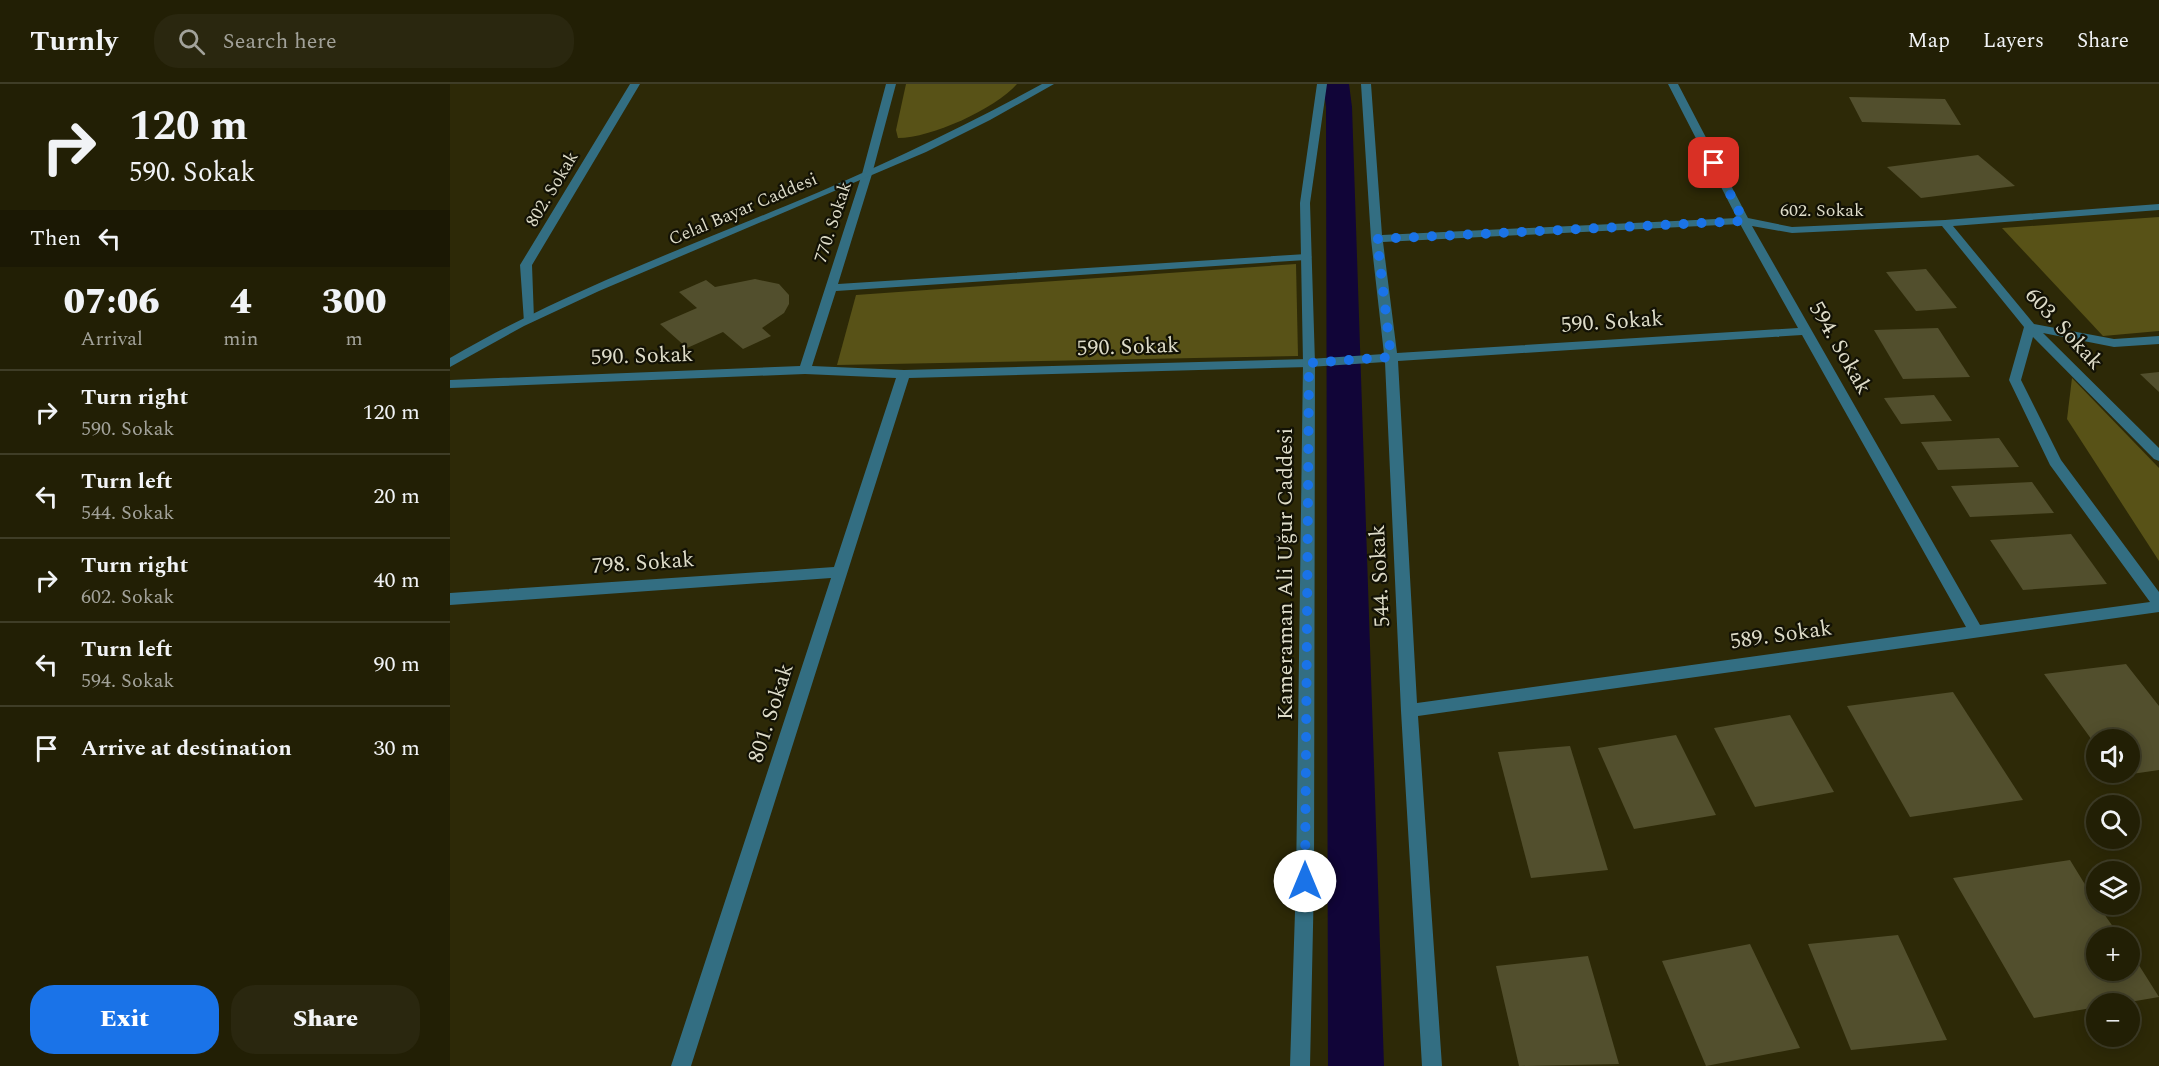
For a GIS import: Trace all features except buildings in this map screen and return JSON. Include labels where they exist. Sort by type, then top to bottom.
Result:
[{"type":"street","name":"802. Sokak","points":[[528,319],[526,265],[635,84]]},
{"type":"street","name":"770. Sokak","points":[[805,370],[867,174],[891,84]]},
{"type":"street","name":"Celal Bayar Caddesi","points":[[450,363],[528,319],[867,174],[1005,110],[1049,84]]},
{"type":"street","name":"Kameraman Ali Uğur Caddesi","points":[[1300,1066],[1305,869],[1309,363],[1305,203],[1322,84]]},
{"type":"street","name":"544. Sokak","points":[[1366,84],[1377,239],[1391,357],[1409,711],[1432,1066]]},
{"type":"street","name":"594. Sokak","points":[[1673,84],[1744,221],[1975,630]]},
{"type":"street","name":"602. Sokak","points":[[1377,239],[1744,221],[1792,230],[1945,223],[2159,207]]},
{"type":"street","name":"603. Sokak","points":[[1945,223],[2030,327],[2159,456]]},
{"type":"street","points":[[831,288],[1306,257]]},
{"type":"street","points":[[2159,340],[2114,343],[2030,327],[2015,380],[2055,462],[2159,604]]},
{"type":"street","name":"590. Sokak","points":[[450,384],[805,370],[904,374],[1309,363],[1806,331]]},
{"type":"street","name":"801. Sokak","points":[[681,1066],[904,374]]},
{"type":"street","name":"798. Sokak","points":[[450,599],[840,572]]},
{"type":"street","name":"589. Sokak","points":[[1409,711],[2159,604]]},
{"type":"shaded area","points":[[906,84],[1017,84],[994,103],[962,120],[927,133],[898,138],[896,130]]},
{"type":"shaded area","points":[[2159,217],[2159,331],[2103,336],[2002,228]]},
{"type":"shaded area","points":[[1296,264],[1298,356],[837,365],[856,295]]},
{"type":"shaded area","points":[[2072,378],[2159,468],[2159,561],[2067,419]]},
{"type":"waterway","points":[[1336,84],[1339,107],[1356,1066]]},
{"type":"route","points":[[1305,881],[1309,363],[1391,357],[1377,239],[1744,221],[1714,163]]}]
